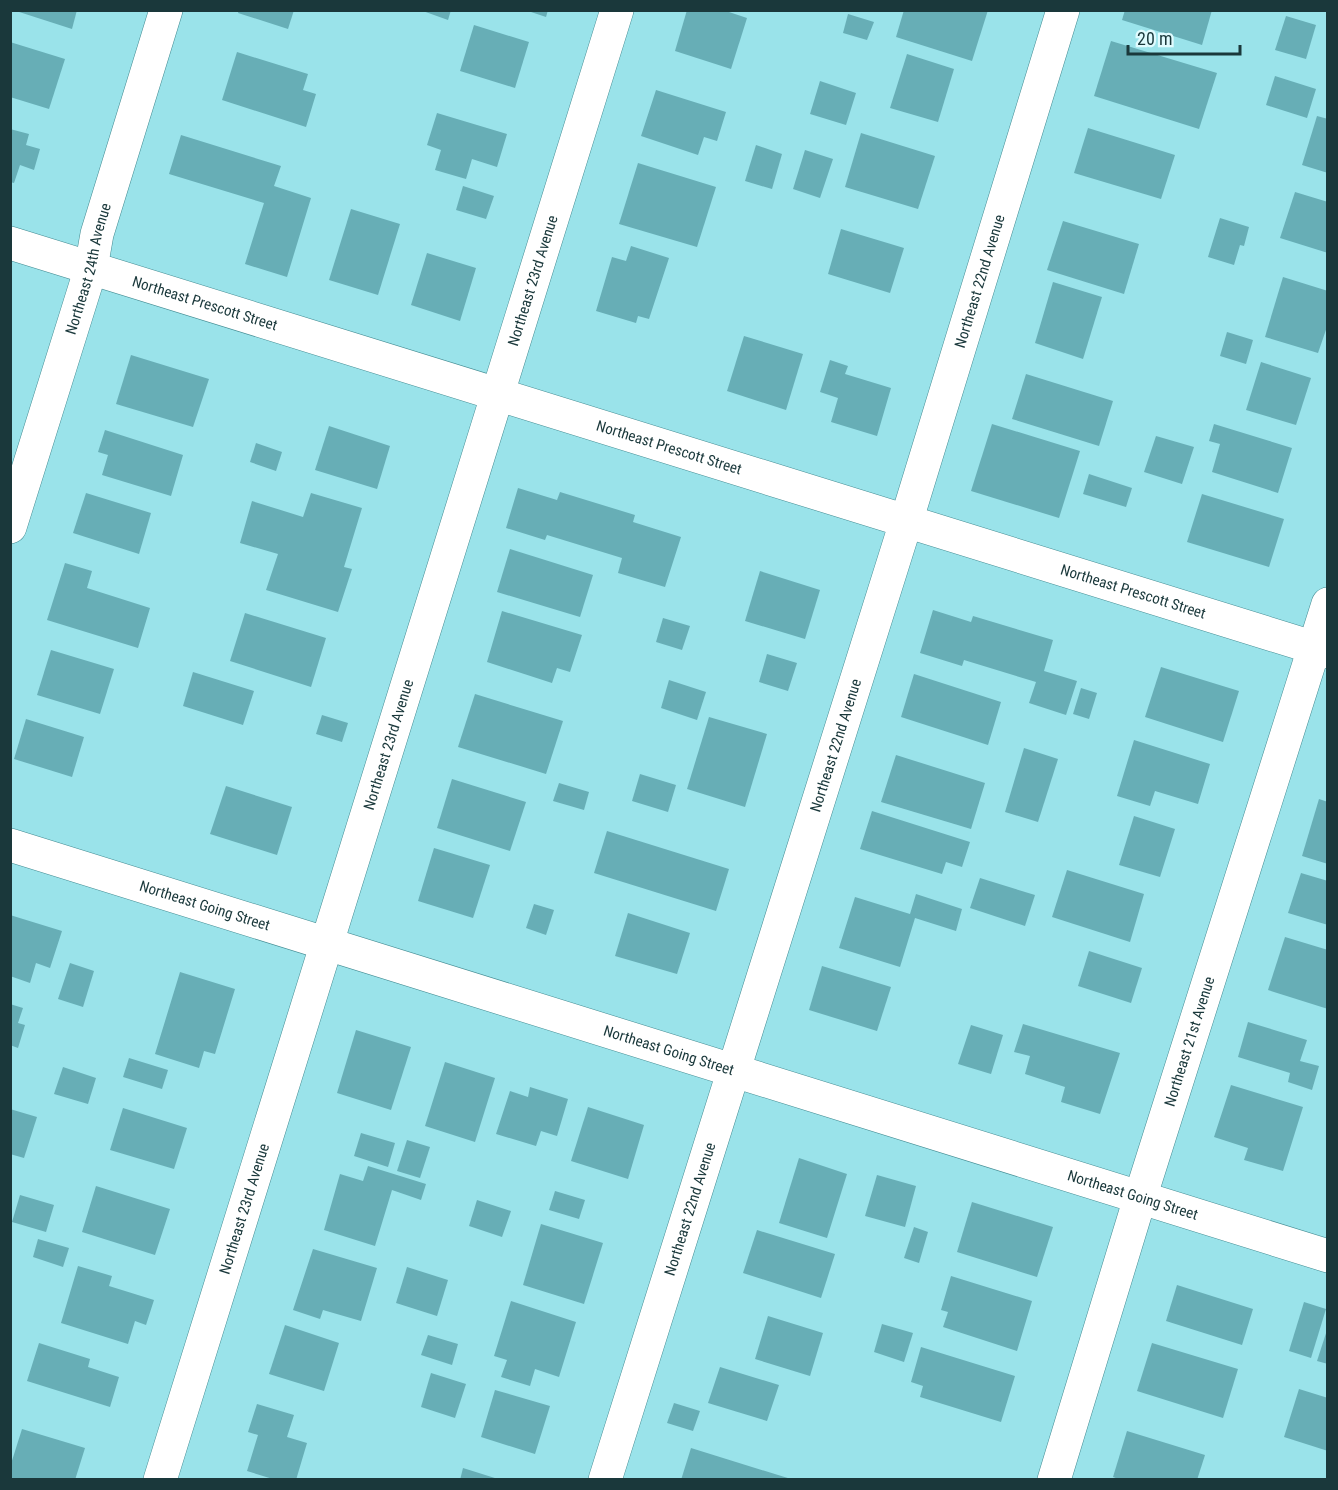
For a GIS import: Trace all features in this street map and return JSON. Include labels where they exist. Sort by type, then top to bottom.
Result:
[{"type":"street","name":"Northeast 24th Avenue","points":[[10,527],[91,268],[97,234],[166,10]]},
{"type":"street","name":"Northeast 23rd Avenue","points":[[160,1479],[618,10]]},
{"type":"street","name":"Northeast 22nd Avenue","points":[[605,1479],[735,1071],[1063,10]]},
{"type":"street","name":"Northeast Prescott Street","points":[[10,243],[1321,650]]},
{"type":"street","name":"Northeast 21st Avenue","points":[[1054,1479],[1140,1198],[1321,650],[1328,604]]},
{"type":"street","name":"Northeast Going Street","points":[[10,845],[1328,1256]]},
{"type":"building","points":[[13,10],[77,10],[72,29]]},
{"type":"building","points":[[239,10],[294,10],[288,29],[238,13]]},
{"type":"building","points":[[420,10],[451,10],[448,20]]},
{"type":"building","points":[[525,10],[548,10],[546,17]]},
{"type":"building","points":[[687,10],[723,10],[747,18],[731,69],[675,51]]},
{"type":"building","points":[[904,10],[988,10],[972,61],[896,37]]},
{"type":"building","points":[[1125,10],[1212,10],[1202,45],[1122,20]]},
{"type":"building","points":[[848,14],[874,22],[867,40],[843,33]]},
{"type":"building","points":[[1286,16],[1316,25],[1306,59],[1275,50]]},
{"type":"building","points":[[474,25],[529,42],[515,88],[460,71]]},
{"type":"building","points":[[1111,41],[1217,73],[1199,129],[1094,96]]},
{"type":"building","points":[[10,42],[65,59],[49,109],[10,97]]},
{"type":"building","points":[[237,52],[308,74],[303,90],[316,94],[306,127],[222,100]]},
{"type":"building","points":[[907,54],[954,69],[938,122],[890,108]]},
{"type":"building","points":[[1275,76],[1316,89],[1307,118],[1266,105]]},
{"type":"building","points":[[820,81],[856,93],[846,125],[810,114]]},
{"type":"building","points":[[656,90],[726,112],[717,141],[704,137],[698,155],[641,136]]},
{"type":"building","points":[[437,113],[507,134],[497,167],[472,159],[466,179],[435,170],[441,150],[427,145]]},
{"type":"building","points":[[1317,116],[1328,119],[1328,173],[1302,165]]},
{"type":"building","points":[[1088,128],[1175,155],[1161,199],[1074,173]]},
{"type":"building","points":[[10,129],[29,134],[26,145],[40,149],[34,170],[20,165],[14,183],[10,182]]},
{"type":"building","points":[[861,133],[935,156],[918,209],[845,187]]},
{"type":"building","points":[[181,135],[281,166],[274,186],[311,198],[287,277],[245,264],[264,203],[169,174]]},
{"type":"building","points":[[756,145],[782,154],[772,189],[745,181]]},
{"type":"building","points":[[805,150],[833,159],[820,198],[793,189]]},
{"type":"building","points":[[638,163],[716,187],[697,247],[619,224]]},
{"type":"building","points":[[463,186],[494,196],[486,219],[456,210]]},
{"type":"building","points":[[1295,192],[1328,202],[1328,253],[1280,238]]},
{"type":"building","points":[[351,209],[400,224],[378,295],[329,280]]},
{"type":"building","points":[[1220,218],[1249,227],[1244,246],[1240,245],[1234,265],[1208,257]]},
{"type":"building","points":[[1063,221],[1139,244],[1124,294],[1047,270]]},
{"type":"building","points":[[841,229],[904,248],[890,293],[828,274]]},
{"type":"building","points":[[631,246],[669,258],[649,319],[638,316],[636,323],[596,311],[612,257],[626,261]]},
{"type":"building","points":[[427,253],[476,268],[460,321],[411,305]]},
{"type":"building","points":[[1283,277],[1328,291],[1328,324],[1318,353],[1265,337]]},
{"type":"building","points":[[1053,282],[1102,297],[1083,359],[1035,343]]},
{"type":"building","points":[[1227,332],[1253,340],[1246,364],[1220,356]]},
{"type":"building","points":[[744,336],[803,354],[786,410],[727,391]]},
{"type":"building","points":[[131,355],[209,379],[193,427],[116,404]]},
{"type":"building","points":[[830,360],[848,366],[845,374],[891,388],[877,436],[831,422],[838,398],[820,392]]},
{"type":"building","points":[[1261,362],[1311,378],[1296,425],[1246,410]]},
{"type":"building","points":[[1026,374],[1113,401],[1099,446],[1012,419]]},
{"type":"building","points":[[992,424],[1080,451],[1059,518],[971,491]]},
{"type":"building","points":[[1214,424],[1292,448],[1278,493],[1212,472],[1220,444],[1209,441]]},
{"type":"building","points":[[329,426],[390,446],[377,489],[315,470]]},
{"type":"building","points":[[105,430],[183,455],[171,496],[102,475],[108,455],[98,452]]},
{"type":"building","points":[[1156,436],[1194,447],[1182,484],[1144,472]]},
{"type":"building","points":[[256,443],[282,452],[276,471],[250,462]]},
{"type":"building","points":[[1089,474],[1132,488],[1126,507],[1083,494]]},
{"type":"building","points":[[518,488],[557,500],[560,492],[635,515],[633,522],[681,537],[665,587],[618,573],[622,558],[547,535],[545,540],[506,528]]},
{"type":"building","points":[[86,493],[151,513],[139,554],[73,533]]},
{"type":"building","points":[[311,493],[362,508],[344,567],[352,569],[338,612],[266,590],[278,554],[240,543],[252,501],[303,517]]},
{"type":"building","points":[[1202,494],[1284,519],[1269,567],[1187,542]]},
{"type":"building","points":[[510,549],[593,575],[580,617],[497,592]]},
{"type":"building","points":[[65,563],[92,571],[87,588],[150,608],[138,648],[47,620]]},
{"type":"building","points":[[760,571],[820,590],[805,639],[745,621]]},
{"type":"building","points":[[933,610],[971,622],[973,616],[1053,640],[1044,671],[1077,681],[1066,715],[1029,703],[1036,682],[964,660],[962,666],[920,653]]},
{"type":"building","points":[[502,611],[582,635],[570,672],[557,668],[552,683],[487,662]]},
{"type":"building","points":[[245,613],[326,638],[311,687],[230,661]]},
{"type":"building","points":[[663,618],[690,626],[682,650],[656,642]]},
{"type":"building","points":[[51,650],[114,669],[100,714],[37,695]]},
{"type":"building","points":[[767,654],[797,663],[788,691],[759,682]]},
{"type":"building","points":[[1161,667],[1239,691],[1223,742],[1145,717]]},
{"type":"building","points":[[193,672],[254,691],[243,725],[183,706]]},
{"type":"building","points":[[914,674],[1001,702],[988,745],[901,717]]},
{"type":"building","points":[[669,680],[706,692],[697,720],[661,708]]},
{"type":"building","points":[[1081,688],[1097,693],[1089,719],[1073,714]]},
{"type":"building","points":[[475,694],[563,721],[546,774],[458,747]]},
{"type":"building","points":[[322,715],[348,723],[342,742],[316,734]]},
{"type":"building","points":[[709,717],[767,734],[745,807],[687,789]]},
{"type":"building","points":[[26,719],[84,737],[72,777],[14,759]]},
{"type":"building","points":[[1134,740],[1210,764],[1198,804],[1155,791],[1150,806],[1117,796]]},
{"type":"building","points":[[1024,748],[1058,759],[1038,822],[1005,812]]},
{"type":"building","points":[[896,755],[985,783],[971,829],[881,802]]},
{"type":"building","points":[[640,774],[676,785],[668,812],[632,801]]},
{"type":"building","points":[[452,779],[526,802],[510,851],[437,828]]},
{"type":"building","points":[[559,783],[589,792],[584,810],[553,801]]},
{"type":"building","points":[[226,786],[292,807],[277,855],[210,834]]},
{"type":"building","points":[[1319,799],[1328,802],[1328,864],[1302,856]]},
{"type":"building","points":[[872,811],[970,842],[962,867],[946,862],[942,874],[860,849]]},
{"type":"building","points":[[1134,816],[1175,829],[1160,877],[1119,865]]},
{"type":"building","points":[[607,831],[729,869],[716,911],[594,873]]},
{"type":"building","points":[[434,848],[490,865],[473,918],[418,901]]},
{"type":"building","points":[[1067,870],[1144,894],[1130,942],[1052,917]]},
{"type":"building","points":[[1301,873],[1328,881],[1328,925],[1288,913]]},
{"type":"building","points":[[980,878],[1035,895],[1025,926],[970,908]]},
{"type":"building","points":[[916,894],[962,909],[956,931],[915,918],[900,967],[839,948],[855,897],[910,914]]},
{"type":"building","points":[[534,904],[554,910],[546,935],[526,928]]},
{"type":"building","points":[[628,913],[690,933],[677,974],[615,956]]},
{"type":"building","points":[[10,915],[62,931],[50,968],[36,963],[30,983],[10,976]]},
{"type":"building","points":[[1285,937],[1328,950],[1328,1009],[1268,990]]},
{"type":"building","points":[[1089,951],[1142,968],[1131,1003],[1078,986]]},
{"type":"building","points":[[70,963],[94,971],[83,1007],[58,999]]},
{"type":"building","points":[[822,966],[891,987],[877,1031],[809,1010]]},
{"type":"building","points":[[180,972],[235,989],[215,1054],[204,1051],[199,1068],[155,1054]]},
{"type":"building","points":[[10,1004],[23,1008],[18,1023],[25,1025],[18,1048],[10,1045]]},
{"type":"building","points":[[1248,1022],[1307,1040],[1300,1061],[1319,1066],[1312,1090],[1288,1082],[1290,1073],[1238,1057]]},
{"type":"building","points":[[1023,1024],[1120,1053],[1100,1114],[1061,1102],[1065,1087],[1025,1074],[1030,1056],[1014,1052]]},
{"type":"building","points":[[971,1025],[1003,1035],[991,1074],[958,1064]]},
{"type":"building","points":[[356,1030],[411,1047],[391,1110],[337,1093]]},
{"type":"building","points":[[129,1058],[168,1070],[162,1089],[123,1077]]},
{"type":"building","points":[[445,1062],[495,1078],[475,1142],[425,1126]]},
{"type":"building","points":[[63,1067],[96,1078],[88,1104],[54,1094]]},
{"type":"building","points":[[1231,1085],[1303,1107],[1283,1171],[1244,1160],[1248,1148],[1214,1137]]},
{"type":"building","points":[[530,1087],[568,1099],[557,1136],[541,1131],[536,1146],[496,1134],[510,1091],[528,1097]]},
{"type":"building","points":[[588,1107],[644,1125],[628,1179],[571,1161]]},
{"type":"building","points":[[123,1108],[187,1128],[174,1169],[110,1150]]},
{"type":"building","points":[[10,1109],[37,1117],[24,1158],[10,1154]]},
{"type":"building","points":[[361,1133],[395,1143],[388,1167],[354,1156]]},
{"type":"building","points":[[407,1140],[430,1147],[420,1178],[397,1171]]},
{"type":"building","points":[[799,1158],[847,1174],[827,1238],[779,1223]]},
{"type":"building","points":[[368,1166],[426,1184],[421,1200],[392,1190],[375,1246],[324,1230],[340,1174],[363,1181]]},
{"type":"building","points":[[877,1175],[916,1186],[905,1227],[865,1216]]},
{"type":"building","points":[[96,1186],[170,1209],[155,1255],[82,1232]]},
{"type":"building","points":[[555,1191],[585,1200],[579,1219],[549,1210]]},
{"type":"building","points":[[20,1195],[54,1205],[46,1232],[12,1222]]},
{"type":"building","points":[[477,1200],[511,1211],[502,1237],[469,1226]]},
{"type":"building","points":[[972,1202],[1053,1227],[1037,1277],[957,1252]]},
{"type":"building","points":[[541,1224],[603,1243],[584,1304],[523,1285]]},
{"type":"building","points":[[914,1227],[928,1232],[919,1263],[904,1258]]},
{"type":"building","points":[[757,1230],[835,1254],[821,1298],[743,1273]]},
{"type":"building","points":[[38,1239],[69,1248],[63,1267],[33,1257]]},
{"type":"building","points":[[313,1249],[377,1268],[361,1321],[323,1310],[320,1319],[293,1310]]},
{"type":"building","points":[[78,1266],[112,1276],[109,1286],[154,1300],[146,1325],[135,1321],[128,1344],[61,1323]]},
{"type":"building","points":[[407,1267],[448,1280],[437,1316],[396,1303]]},
{"type":"building","points":[[951,1276],[1032,1301],[1017,1351],[943,1327],[948,1312],[941,1310]]},
{"type":"building","points":[[1177,1285],[1253,1309],[1242,1345],[1166,1321]]},
{"type":"building","points":[[511,1301],[576,1322],[559,1377],[535,1369],[530,1386],[501,1377],[507,1360],[494,1356]]},
{"type":"building","points":[[1304,1302],[1326,1309],[1311,1358],[1289,1351]]},
{"type":"building","points":[[768,1316],[823,1333],[810,1376],[755,1359]]},
{"type":"building","points":[[882,1324],[913,1333],[904,1362],[874,1352]]},
{"type":"building","points":[[285,1325],[339,1343],[324,1391],[269,1374]]},
{"type":"building","points":[[1328,1327],[1328,1364],[1317,1361]]},
{"type":"building","points":[[428,1335],[458,1344],[452,1365],[421,1355]]},
{"type":"building","points":[[39,1343],[90,1359],[88,1367],[119,1377],[110,1407],[27,1381]]},
{"type":"building","points":[[1152,1343],[1238,1369],[1223,1418],[1137,1391]]},
{"type":"building","points":[[921,1347],[1015,1376],[1001,1422],[920,1397],[923,1386],[911,1382]]},
{"type":"building","points":[[720,1367],[779,1385],[767,1421],[708,1403]]},
{"type":"building","points":[[431,1373],[466,1384],[455,1418],[421,1407]]},
{"type":"building","points":[[1299,1389],[1328,1398],[1328,1451],[1284,1437]]},
{"type":"building","points":[[495,1390],[550,1406],[535,1454],[481,1437]]},
{"type":"building","points":[[674,1403],[700,1411],[693,1431],[667,1423]]},
{"type":"building","points":[[257,1404],[294,1415],[287,1437],[307,1443],[296,1480],[276,1480],[247,1471],[258,1435],[248,1432]]},
{"type":"building","points":[[22,1429],[85,1448],[75,1480],[17,1480],[10,1477],[10,1467]]},
{"type":"building","points":[[1127,1431],[1205,1455],[1197,1480],[1121,1480],[1113,1477]]},
{"type":"building","points":[[691,1448],[791,1479],[791,1480],[681,1480]]},
{"type":"building","points":[[463,1468],[498,1479],[498,1480],[460,1480]]}]
